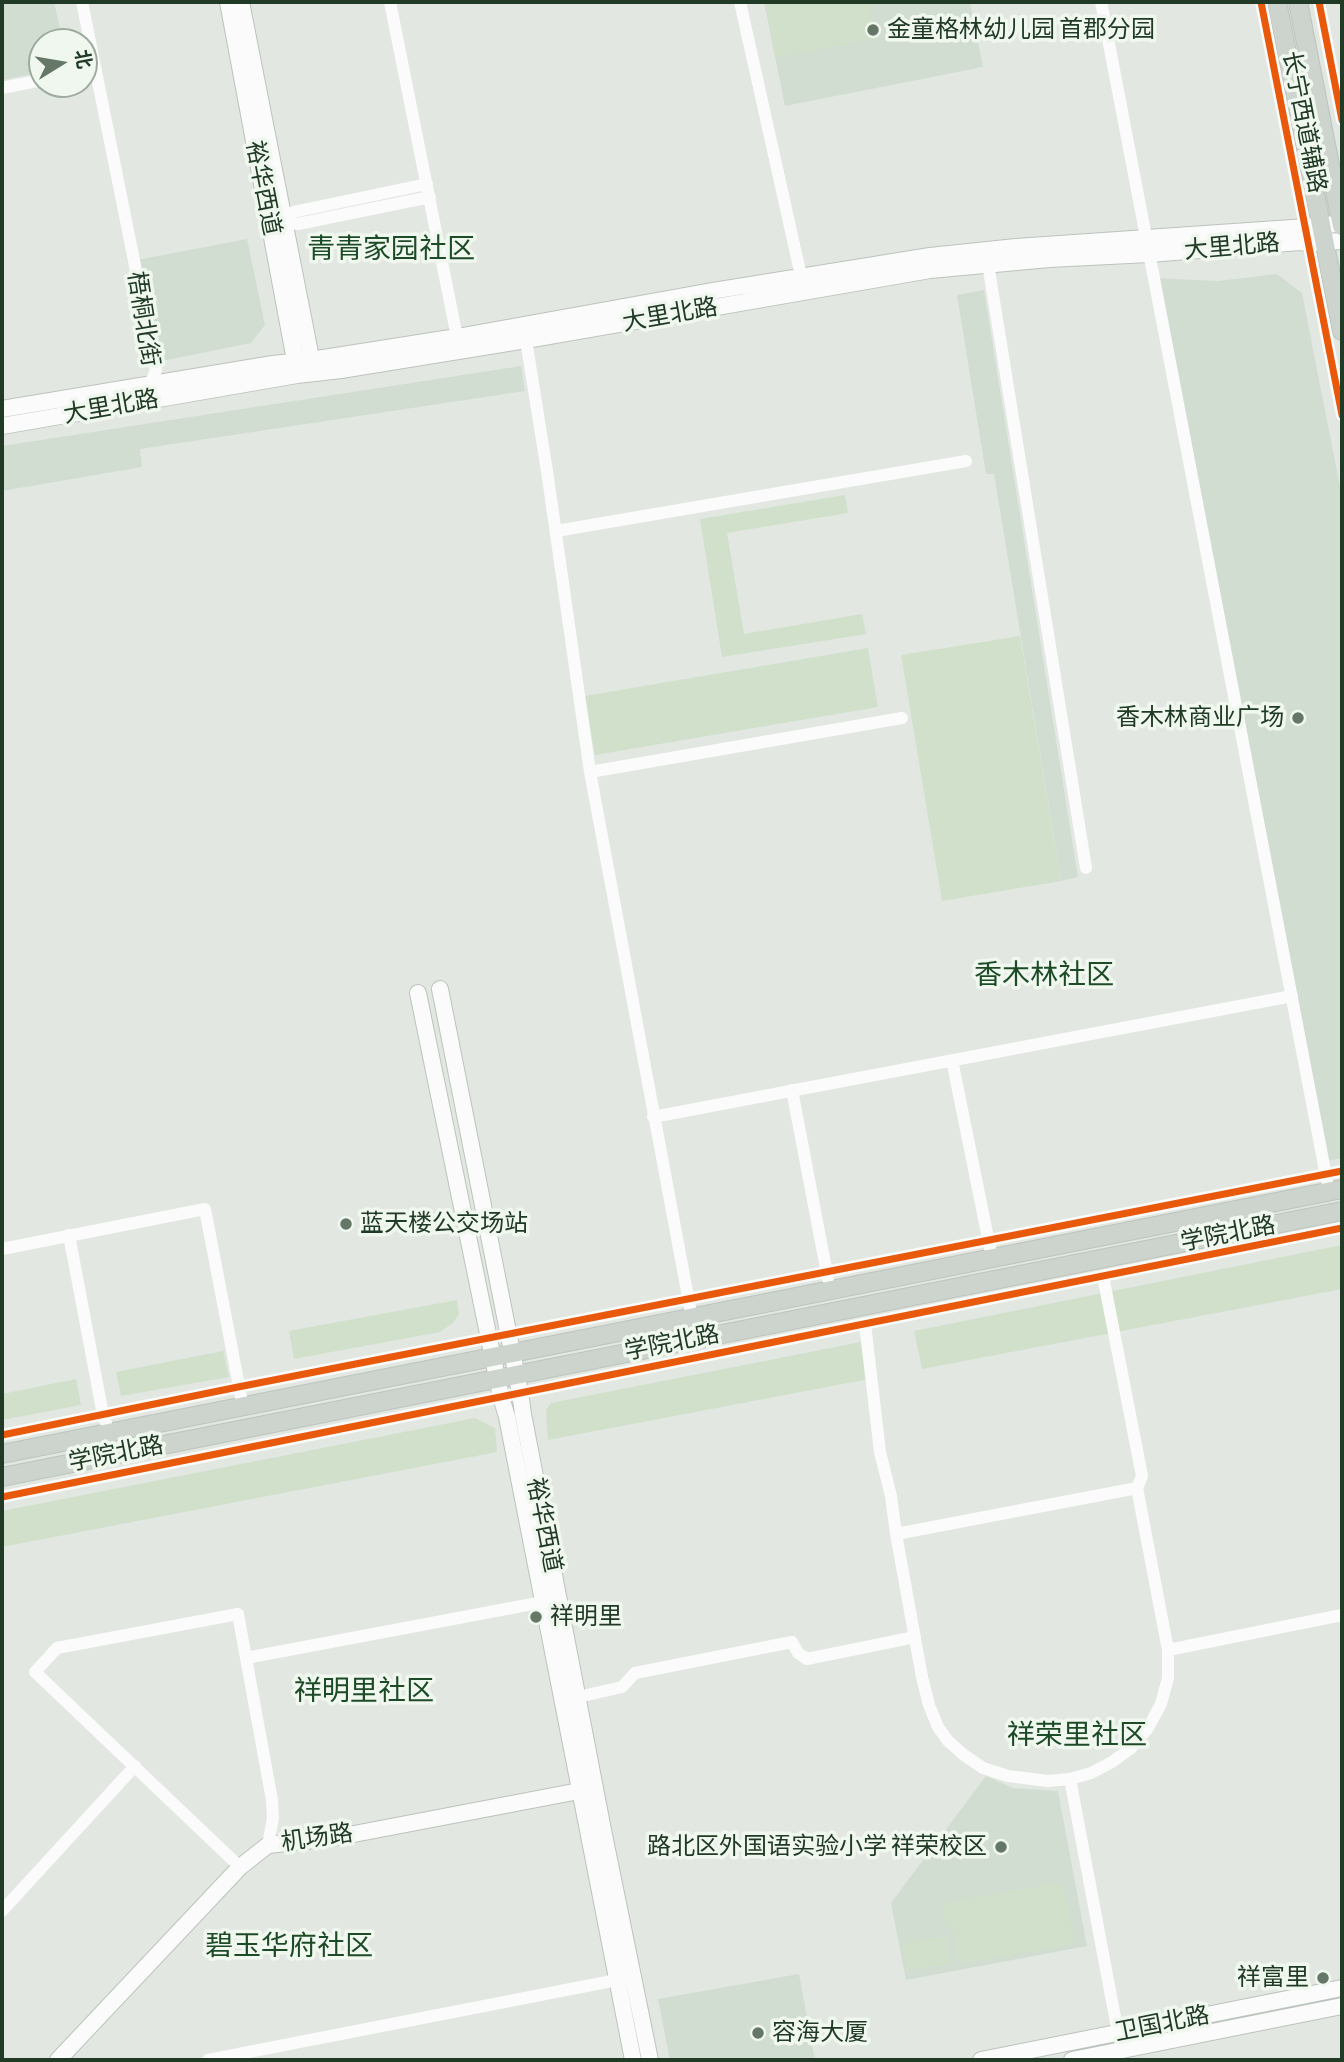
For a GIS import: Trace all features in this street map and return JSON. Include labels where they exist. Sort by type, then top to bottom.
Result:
[{"type":"main road","name":"裕华西道","points":[[228,2],[304,367]]},
{"type":"main road","name":"裕华西道","points":[[241,2],[284,222],[304,367]]},
{"type":"main road","points":[[1277,2],[1320,236],[1342,331]]},
{"type":"main road","points":[[1298,2],[1342,224]]},
{"type":"main road","name":"大里北路","points":[[2,409],[150,384],[526,340],[803,285],[930,256],[1300,242],[1320,236],[1342,224]]},
{"type":"main road","name":"大里北路","points":[[2,426],[457,337],[712,291],[803,285],[1148,246]]},
{"type":"main road","name":"裕华西道","points":[[440,989],[519,1383],[570,1699],[579,1791],[633,2060]]},
{"type":"main road","name":"裕华西道","points":[[418,993],[543,1602],[570,1699],[650,2060]]},
{"type":"main road","name":"学院北路","points":[[2,1454],[830,1291],[990,1250],[1332,1185]]},
{"type":"main road","name":"学院北路","points":[[2,1477],[497,1378],[519,1383],[998,1289],[1342,1211]]},
{"type":"main road","points":[[990,1250],[998,1289]]},
{"type":"main road","points":[[110,1433],[114,1455]]},
{"type":"main road","name":"机场路","points":[[58,2060],[240,1867],[268,1845],[333,1838],[579,1791]]},
{"type":"main road","name":"卫国北路","points":[[981,2060],[1342,1988]]},
{"type":"main road","name":"卫国北路","points":[[1072,2060],[1342,2006]]},
{"type":"street","points":[[75,2],[80,28]]},
{"type":"street","name":"梧桐北街","points":[[82,2],[85,28]]},
{"type":"street","points":[[390,2],[457,337]]},
{"type":"street","points":[[740,2],[803,285]]},
{"type":"street","points":[[1101,2],[1292,996],[1332,1185]]},
{"type":"street","name":"长宁西道辅路","points":[[1261,2],[1320,236],[1342,415]]},
{"type":"street","name":"长宁西道辅路","points":[[1319,2],[1342,120]]},
{"type":"street","points":[[2,88],[28,83]]},
{"type":"street","name":"梧桐北街","points":[[94,98],[150,384]]},
{"type":"street","points":[[284,222],[293,212],[427,184]]},
{"type":"street","points":[[284,222],[298,224],[430,197]]},
{"type":"street","points":[[988,264],[1086,868]]},
{"type":"street","points":[[526,340],[590,772],[692,1318]]},
{"type":"street","points":[[556,531],[966,461]]},
{"type":"street","points":[[590,772],[902,718]]},
{"type":"street","points":[[653,1117],[1292,996]]},
{"type":"street","points":[[2,1435],[827,1272],[990,1250],[952,1060]]},
{"type":"street","points":[[792,1090],[830,1291]]},
{"type":"street","points":[[1332,1185],[1342,1171]]},
{"type":"street","points":[[2,1248],[205,1209],[243,1407]]},
{"type":"street","points":[[2,1497],[501,1396],[519,1383],[865,1324],[998,1289],[1103,1276],[1342,1228]]},
{"type":"street","points":[[69,1235],[103,1415],[110,1433]]},
{"type":"street","points":[[865,1324],[880,1452],[891,1496],[929,1705],[938,1727],[948,1741],[983,1768],[1008,1776],[1048,1781],[1070,1779],[1091,1773],[1130,1748],[1148,1728],[1161,1704],[1168,1678],[1168,1650],[1137,1488],[1142,1476],[1103,1276]]},
{"type":"street","points":[[114,1455],[119,1474]]},
{"type":"street","points":[[896,1534],[1137,1488]]},
{"type":"street","points":[[246,1658],[543,1602]]},
{"type":"street","points":[[240,1867],[35,1672],[54,1650],[238,1614],[272,1800],[268,1845]]},
{"type":"street","points":[[1168,1650],[1342,1615]]},
{"type":"street","points":[[570,1699],[622,1687],[635,1673],[792,1642],[798,1653],[807,1659],[915,1637]]},
{"type":"street","points":[[2,1911],[135,1766]]},
{"type":"street","points":[[1070,1779],[1118,2033]]},
{"type":"street","points":[[208,2060],[617,1980]]},
{"type":"shaded area","points":[[2,2],[54,2],[60,28],[28,28],[28,75],[2,80]]},
{"type":"shaded area","name":"金童格林幼儿园 首郡分园","points":[[764,2],[970,2],[983,67],[785,106]]},
{"type":"shaded area","points":[[247,239],[265,325],[251,343],[157,362],[137,260]]},
{"type":"shaded area","name":"香木林商业广场","points":[[1277,274],[1302,293],[1342,497],[1342,1158],[1327,1161],[1153,278],[1218,281]]},
{"type":"shaded area","points":[[984,290],[1078,877],[1061,881],[994,474],[986,474],[957,295]]},
{"type":"shaded area","points":[[521,366],[525,391],[140,449],[142,467],[2,491],[2,446]]},
{"type":"shaded area","name":"路北区外国语实验小学 祥荣校区","points":[[986,1776],[1013,1788],[1058,1791],[1087,1946],[906,1980],[891,1903]]},
{"type":"shaded area","points":[[799,1974],[815,2060],[670,2060],[658,1999]]},
{"type":"green space","points":[[765,2],[868,2],[875,39],[775,58]]},
{"type":"green space","points":[[845,495],[848,513],[727,533],[744,634],[862,614],[866,634],[722,657],[700,519]]},
{"type":"green space","points":[[1020,636],[1061,881],[942,901],[901,655]]},
{"type":"green space","points":[[868,648],[878,707],[595,755],[585,696]]},
{"type":"green space","points":[[1342,1245],[1342,1289],[922,1369],[914,1331]]},
{"type":"green space","points":[[457,1300],[459,1314],[453,1323],[440,1332],[294,1359],[289,1331]]},
{"type":"green space","points":[[861,1342],[869,1379],[548,1440],[546,1410],[551,1403]]},
{"type":"green space","points":[[223,1351],[229,1377],[121,1396],[116,1372]]},
{"type":"green space","points":[[76,1379],[81,1405],[2,1420],[2,1394]]},
{"type":"green space","points":[[475,1418],[495,1428],[497,1452],[2,1547],[2,1511]]},
{"type":"green space","points":[[1063,1882],[1074,1944],[959,1964],[953,1927],[947,1928],[942,1903]]},
{"type":"green space","points":[[946,1936],[951,1963],[907,1971],[902,1944]]},
{"type":"cycle path","points":[[1261,2],[1342,415]]},
{"type":"cycle path","points":[[1319,2],[1342,120]]},
{"type":"cycle path","points":[[2,1435],[1342,1171]]},
{"type":"cycle path","points":[[2,1497],[1342,1228]]},
{"type":"place","name":"金童格林幼儿园 首郡分园","points":[[873,30]]},
{"type":"place","name":"香木林商业广场","points":[[1298,718]]},
{"type":"place","name":"蓝天楼公交场站","points":[[346,1224]]},
{"type":"place","name":"祥明里","points":[[536,1617]]},
{"type":"place","name":"路北区外国语实验小学 祥荣校区","points":[[1001,1847]]},
{"type":"place","name":"祥富里","points":[[1323,1978]]},
{"type":"place","name":"容海大厦","points":[[758,2033]]},
{"type":"district","name":"青青家园社区","points":[[391,250]]},
{"type":"district","name":"香木林社区","points":[[1044,976]]},
{"type":"district","name":"祥明里社区","points":[[364,1692]]},
{"type":"district","name":"祥荣里社区","points":[[1077,1736]]},
{"type":"district","name":"碧玉华府社区","points":[[289,1947]]}]
